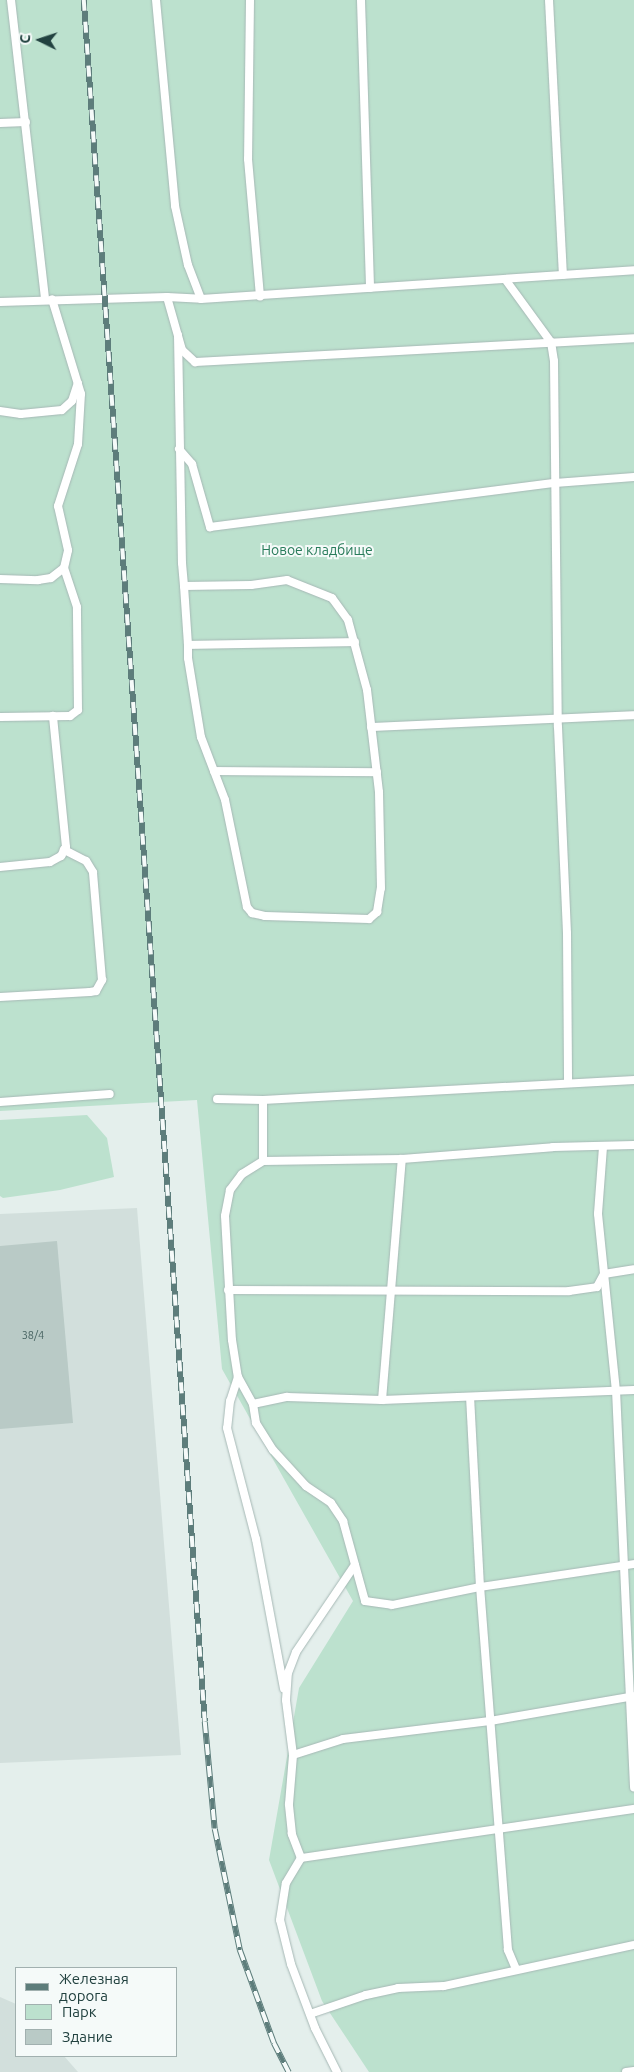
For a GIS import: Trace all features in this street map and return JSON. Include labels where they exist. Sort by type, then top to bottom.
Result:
[{"type":"lane","points":[[0,717],[70,716],[78,710],[77,607],[64,568],[68,550],[58,506],[78,444],[78,383],[49,300],[11,0]]},
{"type":"lane","points":[[156,0],[175,206],[188,265],[201,299]]},
{"type":"lane","points":[[250,0],[248,159],[260,296]]},
{"type":"lane","points":[[361,0],[370,288]]},
{"type":"lane","points":[[549,0],[563,275]]},
{"type":"lane","points":[[0,124],[26,122]]},
{"type":"lane","points":[[0,302],[167,297],[201,299],[634,270]]},
{"type":"lane","points":[[505,279],[551,342],[558,720],[566,933],[568,1083]]},
{"type":"lane","points":[[167,297],[182,350],[195,362],[634,338]]},
{"type":"lane","points":[[178,335],[179,449],[184,586],[188,645],[201,737],[226,800],[242,890],[252,913],[265,916],[369,919],[377,912],[381,888],[377,772],[355,642],[348,620],[332,598],[310,586],[287,580],[250,585],[184,586]]},
{"type":"lane","points":[[0,410],[29,414],[62,410],[72,401],[78,383]]},
{"type":"lane","points":[[179,449],[192,464],[210,527],[555,483],[634,477]]},
{"type":"lane","points":[[0,579],[38,580],[51,578],[64,568]]},
{"type":"lane","points":[[188,645],[355,642]]},
{"type":"lane","points":[[371,728],[634,715]]},
{"type":"lane","points":[[0,866],[50,862],[61,856],[64,850],[64,815],[53,716]]},
{"type":"lane","points":[[214,771],[377,772]]},
{"type":"lane","points":[[0,997],[96,991],[102,980],[93,872],[86,861],[64,850]]},
{"type":"lane","points":[[217,1099],[263,1100],[634,1080]]},
{"type":"lane","points":[[0,1102],[110,1094]]},
{"type":"lane","points":[[263,1100],[264,1161]]},
{"type":"lane","points":[[634,1145],[553,1147],[402,1159],[264,1161],[242,1174],[230,1190],[225,1216],[228,1290],[238,1377],[253,1404],[256,1423],[273,1450],[306,1486],[331,1504],[343,1521],[365,1600],[392,1605],[480,1587],[634,1564]]},
{"type":"lane","points":[[603,1147],[598,1214],[616,1390],[632,1696],[634,1788]]},
{"type":"lane","points":[[382,1400],[389,1292],[402,1159]]},
{"type":"lane","points":[[604,1274],[634,1269]]},
{"type":"lane","points":[[228,1290],[389,1292],[569,1291],[597,1286],[604,1274]]},
{"type":"lane","points":[[238,1377],[230,1401],[227,1428],[256,1539],[286,1700],[293,1754],[289,1804],[292,1834],[301,1858]]},
{"type":"lane","points":[[253,1404],[287,1397],[382,1400],[634,1390]]},
{"type":"lane","points":[[470,1397],[480,1587],[508,1950],[516,1969]]},
{"type":"lane","points":[[286,1700],[288,1673],[296,1652],[355,1566]]},
{"type":"lane","points":[[293,1754],[343,1739],[490,1721],[632,1696]]},
{"type":"lane","points":[[301,1858],[499,1831],[634,1809]]},
{"type":"lane","points":[[301,1858],[286,1883],[280,1920],[291,1964],[310,2014],[338,2072]]},
{"type":"lane","points":[[310,2014],[366,1995],[398,1988],[444,1986],[634,1945]]},
{"type":"lane","points":[[626,2072],[634,2071]]},
{"type":"shaded area","points":[[137,1208],[181,1755],[0,1763],[0,1214]]},
{"type":"shaded area","points":[[0,1997],[15,2004],[15,2057],[65,2057],[78,2072],[0,2072]]},
{"type":"green space","name":"Новое кладбище","points":[[0,0],[634,0],[634,2072],[369,2072],[322,2001],[269,1860],[299,1688],[353,1601],[222,1369],[197,1100],[0,1111]]},
{"type":"green space","points":[[87,1115],[107,1138],[114,1177],[60,1190],[3,1198],[0,1196],[0,1120]]},
{"type":"building","points":[[57,1241],[73,1423],[0,1429],[0,1246]]},
{"type":"railway","points":[[84,0],[205,1722],[215,1829],[240,1950],[274,2043],[289,2072]]}]
